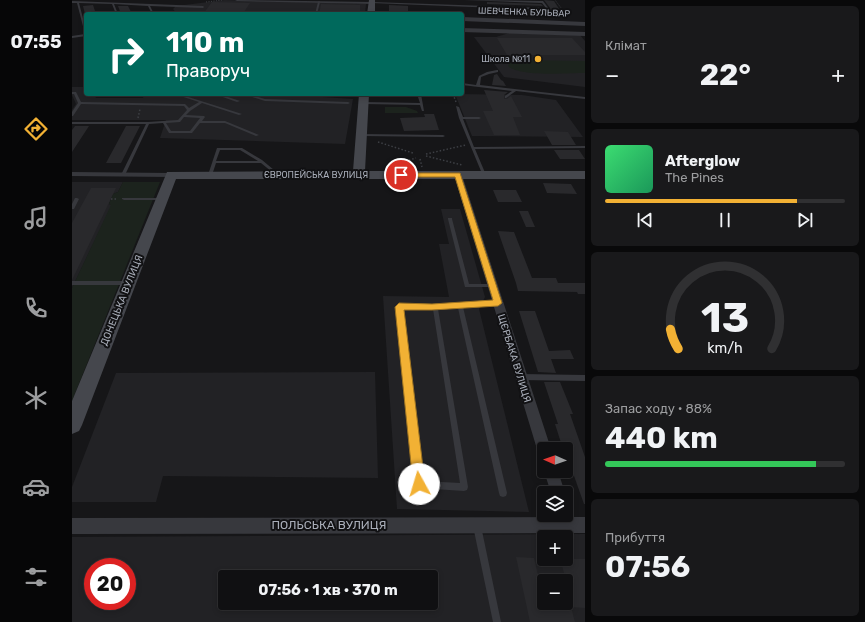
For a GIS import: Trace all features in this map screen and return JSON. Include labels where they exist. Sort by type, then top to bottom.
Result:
[{"type":"street","points":[[237,0],[372,2],[371,12]]},
{"type":"street","name":"ШЕВЧЕНКА БУЛЬВАР","points":[[464,19],[585,24]]},
{"type":"street","name":"ШЕВЧЕНКА БУЛЬВАР","points":[[464,30],[585,34]]},
{"type":"street","points":[[359,175],[364,99]]},
{"type":"street","name":"ЄВРОПЕЙСЬКА ВУЛИЦЯ","points":[[72,174],[458,175],[483,172],[584,176]]},
{"type":"street","name":"ДОНЕЦЬКА ВУЛИЦЯ","points":[[72,425],[171,175]]},
{"type":"street","name":"ЩЄРБАКА ВУЛИЦЯ","points":[[458,175],[542,442]]},
{"type":"street","name":"ПОЛЬСЬКА ВУЛИЦЯ","points":[[72,526],[477,525],[537,522]]},
{"type":"street","name":"ПОЛЬСЬКА ВУЛИЦЯ","points":[[573,522],[585,525]]},
{"type":"lane","points":[[417,5],[428,0]]},
{"type":"lane","points":[[372,2],[417,5],[548,9],[543,2],[466,0]]},
{"type":"lane","points":[[479,0],[482,7]]},
{"type":"lane","points":[[72,2],[203,7]]},
{"type":"lane","points":[[316,12],[319,2]]},
{"type":"lane","points":[[72,6],[78,3]]},
{"type":"lane","points":[[78,3],[84,27]]},
{"type":"lane","points":[[113,4],[116,12]]},
{"type":"lane","points":[[149,6],[152,12]]},
{"type":"lane","points":[[72,37],[84,35]]},
{"type":"lane","points":[[478,85],[480,77],[497,71]]},
{"type":"lane","points":[[464,84],[515,88],[585,98]]},
{"type":"lane","points":[[506,97],[515,88]]},
{"type":"lane","points":[[72,93],[75,93],[80,103]]},
{"type":"lane","points":[[182,96],[240,114]]},
{"type":"lane","points":[[222,96],[238,101]]},
{"type":"lane","points":[[252,96],[265,100],[348,103]]},
{"type":"lane","points":[[419,96],[423,110]]},
{"type":"lane","points":[[364,99],[421,104]]},
{"type":"lane","points":[[72,123],[148,123],[179,121],[189,110],[202,102]]},
{"type":"lane","points":[[80,103],[185,105],[189,110]]},
{"type":"lane","points":[[72,115],[80,103]]},
{"type":"lane","points":[[457,107],[483,172]]},
{"type":"lane","points":[[164,122],[170,132],[191,132],[203,117],[184,116]]},
{"type":"lane","points":[[461,118],[480,118]]},
{"type":"lane","points":[[199,122],[226,122],[257,135]]},
{"type":"lane","points":[[123,174],[148,123]]},
{"type":"lane","points":[[362,135],[443,136]]},
{"type":"lane","points":[[472,146],[585,147]]},
{"type":"lane","points":[[210,175],[218,149],[240,149],[262,162],[278,175]]},
{"type":"lane","points":[[214,162],[262,162]]},
{"type":"lane","points":[[124,199],[162,199]]},
{"type":"lane","points":[[72,208],[77,200]]},
{"type":"lane","points":[[450,219],[467,286],[493,286]]},
{"type":"lane","points":[[72,283],[128,283]]},
{"type":"lane","points":[[435,307],[464,487],[419,484],[399,307],[435,307],[498,303]]},
{"type":"lane","points":[[460,305],[503,493]]},
{"type":"lane","points":[[521,377],[585,378]]},
{"type":"lane","points":[[477,525],[497,622]]},
{"type":"path","points":[[550,12],[565,13],[556,0]]},
{"type":"path","points":[[375,141],[413,153]]},
{"type":"path","points":[[472,146],[426,155],[483,172]]},
{"type":"path","points":[[385,167],[416,158]]},
{"type":"path","points":[[420,159],[423,170]]},
{"type":"shaded area","points":[[225,0],[366,4],[365,12],[175,12],[173,9],[176,6]]},
{"type":"shaded area","name":"Школа №11","points":[[509,33],[580,35],[585,41],[585,87],[504,77],[474,37],[496,37]]},
{"type":"shaded area","points":[[518,60],[585,61],[585,73],[533,73],[523,72],[508,66],[510,62]]},
{"type":"shaded area","points":[[72,87],[84,87],[84,96],[95,96],[96,98],[143,98],[144,96],[308,96],[353,99],[345,144],[160,138],[166,120],[72,120],[72,110],[76,104],[72,95]]},
{"type":"shaded area","points":[[464,94],[522,95],[556,100],[583,137],[472,136],[456,96],[464,96]]},
{"type":"shaded area","points":[[385,107],[406,107],[417,111],[418,113],[385,113]]},
{"type":"shaded area","points":[[72,182],[123,182],[118,192],[113,194],[109,204],[112,205],[72,288]]},
{"type":"shaded area","points":[[123,182],[160,182],[72,401],[72,288],[111,205],[109,204],[113,194],[118,192]]},
{"type":"shaded area","points":[[441,209],[460,209],[485,297],[479,309],[529,512],[397,509],[383,296],[449,297],[439,244],[449,244]]},
{"type":"shaded area","points":[[375,372],[378,478],[163,476],[156,502],[72,502],[72,487],[116,373]]},
{"type":"shaded area","points":[[537,534],[537,566],[573,566],[573,534],[585,534],[585,622],[72,622],[72,537]]},
{"type":"building","points":[[544,0],[554,1],[561,12],[542,11],[544,14],[487,12],[487,9],[549,11],[550,8]]},
{"type":"building","points":[[212,2],[250,3],[244,12],[204,12]]},
{"type":"building","points":[[487,2],[541,4],[543,6],[487,4]]},
{"type":"building","points":[[321,4],[360,5],[360,12],[319,12]]},
{"type":"building","points":[[93,5],[95,12],[84,12],[83,6]]},
{"type":"building","points":[[389,5],[408,6],[408,12],[389,12]]},
{"type":"building","points":[[118,6],[128,6],[131,12],[120,12]]},
{"type":"building","points":[[497,38],[572,38],[585,52],[585,55],[507,55]]},
{"type":"building","points":[[497,74],[506,86],[492,85],[494,75]]},
{"type":"building","points":[[484,90],[508,92],[504,95],[504,99],[511,96],[522,117],[513,117],[520,135],[494,135],[483,111],[493,111]]},
{"type":"building","points":[[424,114],[434,114],[439,130],[404,131],[400,118],[425,117]]},
{"type":"building","points":[[75,126],[89,126],[72,152],[72,130]]},
{"type":"building","points":[[126,126],[140,126],[121,163],[106,163]]},
{"type":"building","points":[[544,131],[568,132],[576,145],[552,145]]},
{"type":"building","points":[[554,150],[579,150],[585,159],[560,159]]},
{"type":"building","points":[[543,183],[571,184],[577,194],[547,193]]},
{"type":"building","points":[[91,188],[116,188],[72,280],[72,223]]},
{"type":"building","points":[[493,190],[516,190],[522,202],[498,202]]},
{"type":"building","points":[[519,211],[528,211],[535,227],[526,227]]},
{"type":"building","points":[[498,231],[514,232],[532,278],[556,278],[558,283],[585,283],[585,294],[578,294],[577,292],[518,291]]},
{"type":"building","points":[[519,311],[535,311],[549,351],[570,350],[574,359],[551,359],[556,373],[538,372]]},
{"type":"building","points":[[544,382],[560,382],[573,414],[570,414],[585,457],[585,504],[573,473],[573,442],[561,442],[555,424],[558,424]]},
{"type":"building","points":[[516,557],[534,558],[538,574],[537,610],[572,610],[575,622],[530,622]]},
{"type":"building","points":[[573,559],[585,559],[585,608],[573,607],[573,574],[564,574],[562,566],[573,566]]},
{"type":"place","name":"Школа №11","points":[[538,59]]},
{"type":"route","points":[[401,175],[458,175],[498,303],[432,307],[399,307],[419,484]]}]
